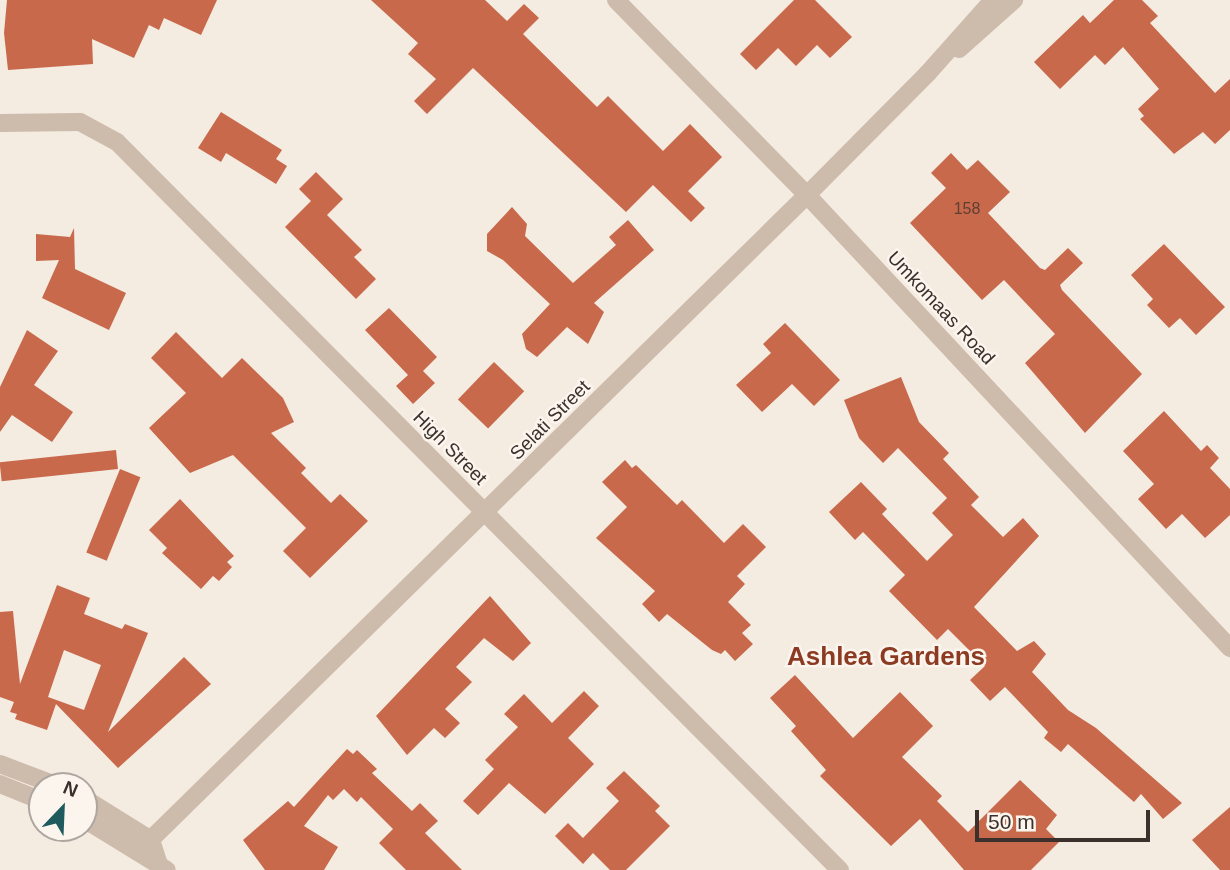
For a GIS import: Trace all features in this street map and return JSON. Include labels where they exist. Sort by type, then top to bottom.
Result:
[{"type":"street","name":"Umkomaas Road","points":[[616,0],[807,195],[1230,648]]},
{"type":"street","name":"Selati Street","points":[[144,846],[807,195],[928,74],[993,0]]},
{"type":"street","name":"Selati Street","points":[[928,74],[1014,0]]},
{"type":"street","name":"High Street","points":[[0,123],[80,122],[117,142],[840,870]]},
{"type":"street","points":[[0,764],[28,775]]},
{"type":"street","points":[[0,784],[28,795]]},
{"type":"street","points":[[98,809],[163,865]]},
{"type":"street","points":[[98,825],[144,846]]},
{"type":"building","points":[[7,0],[217,0],[201,35],[164,18],[159,30],[149,25],[134,58],[92,39],[93,64],[8,70],[4,33]]},
{"type":"building","points":[[371,0],[485,0],[507,21],[524,4],[539,18],[523,34],[597,107],[608,96],[663,151],[690,124],[722,157],[688,191],[705,208],[691,222],[653,185],[626,212],[473,68],[427,114],[414,101],[436,79],[408,54],[418,43]]},
{"type":"building","points":[[794,0],[815,0],[852,37],[830,58],[817,45],[796,66],[778,48],[756,70],[740,54]]},
{"type":"building","points":[[1114,0],[1142,0],[1158,16],[1150,23],[1215,93],[1230,79],[1230,130],[1215,144],[1203,132],[1174,154],[1140,119],[1144,116],[1138,109],[1159,89],[1123,47],[1105,65],[1095,55],[1060,89],[1034,62],[1083,15],[1090,23]]},
{"type":"building","points":[[221,112],[282,150],[276,159],[287,166],[276,184],[226,153],[221,162],[198,148]]},
{"type":"building","points":[[951,153],[967,170],[978,160],[1010,192],[988,213],[1040,268],[1045,270],[1068,248],[1083,263],[1060,285],[1062,290],[1142,374],[1085,433],[1025,363],[1055,334],[1004,280],[982,300],[910,223],[946,188],[931,173]]},
{"type":"building","points":[[316,172],[343,199],[327,215],[362,250],[354,257],[376,279],[356,299],[285,227],[311,201],[299,189]]},
{"type":"building","points":[[512,207],[527,224],[525,236],[573,283],[616,245],[609,237],[628,220],[654,250],[594,303],[604,312],[588,344],[567,327],[537,357],[526,349],[522,334],[550,304],[503,260],[487,251],[487,234]]},
{"type":"building","points":[[74,228],[75,269],[126,293],[109,330],[42,298],[59,260],[36,261],[36,234],[70,237]]},
{"type":"building","points":[[1164,244],[1225,307],[1196,335],[1180,318],[1169,328],[1147,305],[1153,299],[1131,275]]},
{"type":"building","points":[[389,308],[437,357],[423,371],[435,383],[413,404],[396,386],[408,375],[365,330]]},
{"type":"building","points":[[785,323],[840,380],[814,406],[792,384],[762,412],[736,385],[771,353],[763,344]]},
{"type":"building","points":[[27,330],[58,351],[34,385],[73,412],[52,442],[12,415],[0,432],[0,387]]},
{"type":"building","points":[[176,332],[222,378],[242,358],[283,398],[294,422],[271,433],[306,468],[301,473],[331,503],[340,494],[368,521],[310,578],[283,551],[306,528],[233,455],[190,473],[149,428],[186,393],[151,358]]},
{"type":"building","points":[[494,362],[524,391],[488,429],[458,399]]},
{"type":"building","points":[[901,377],[919,422],[949,453],[943,459],[979,497],[971,505],[1003,537],[1023,518],[1039,536],[974,607],[1017,651],[1034,641],[1046,654],[1032,672],[1068,710],[1096,728],[1182,803],[1163,819],[1141,794],[1134,802],[1068,744],[1061,752],[1044,738],[1048,732],[1005,687],[990,701],[970,680],[985,666],[948,629],[937,640],[889,591],[905,575],[863,532],[855,540],[829,512],[861,482],[887,509],[882,514],[927,561],[953,535],[932,513],[947,498],[898,448],[883,463],[859,438],[844,400]]},
{"type":"building","points":[[1164,411],[1201,451],[1207,445],[1219,458],[1210,468],[1230,489],[1230,515],[1205,538],[1182,514],[1166,529],[1138,499],[1154,484],[1123,451]]},
{"type":"building","points":[[116,450],[118,469],[2,481],[0,462]]},
{"type":"building","points":[[625,460],[632,468],[636,465],[677,505],[682,500],[724,543],[743,524],[766,547],[737,576],[745,584],[728,602],[751,625],[742,633],[753,644],[735,661],[725,650],[721,654],[712,650],[667,614],[659,622],[642,604],[655,591],[596,538],[627,507],[602,482]]},
{"type":"building","points":[[120,469],[140,477],[107,561],[86,552]]},
{"type":"building","points":[[180,499],[234,556],[227,562],[232,567],[219,581],[213,576],[201,589],[162,553],[167,548],[149,530]]},
{"type":"building","points":[[57,585],[90,598],[84,614],[122,629],[125,624],[148,633],[108,732],[184,657],[211,684],[118,768],[56,704],[47,730],[15,719],[17,714],[10,712],[14,702],[0,697],[0,612],[13,611],[20,684]],"holes":[[[64,650],[101,665],[84,710],[48,697]]]},
{"type":"building","points":[[490,596],[531,643],[513,661],[484,638],[456,667],[472,682],[445,709],[460,723],[445,738],[434,728],[407,755],[376,716]]},
{"type":"building","points":[[795,675],[853,738],[900,692],[933,726],[902,757],[942,796],[937,801],[968,832],[1020,780],[1057,815],[1046,829],[1059,842],[1031,870],[964,870],[920,819],[891,846],[820,776],[826,770],[791,731],[796,726],[770,698]]},
{"type":"building","points":[[584,691],[599,706],[568,738],[594,764],[545,814],[509,783],[478,815],[463,801],[494,769],[485,760],[518,727],[504,714],[524,694],[552,723]]},
{"type":"building","points":[[347,749],[353,754],[357,750],[377,769],[372,773],[412,811],[420,803],[438,821],[425,833],[462,870],[406,870],[379,843],[393,829],[361,797],[357,802],[344,789],[333,800],[328,795],[304,826],[338,847],[324,870],[265,870],[243,840],[288,801],[294,807]]},
{"type":"building","points":[[624,771],[660,806],[655,811],[670,826],[626,870],[610,870],[593,853],[583,864],[555,836],[568,823],[583,838],[619,801],[606,788]]},
{"type":"building","points":[[1230,807],[1230,870],[1220,870],[1192,840]]},
{"type":"district","name":"Ashlea Gardens","points":[[886,657]]}]
